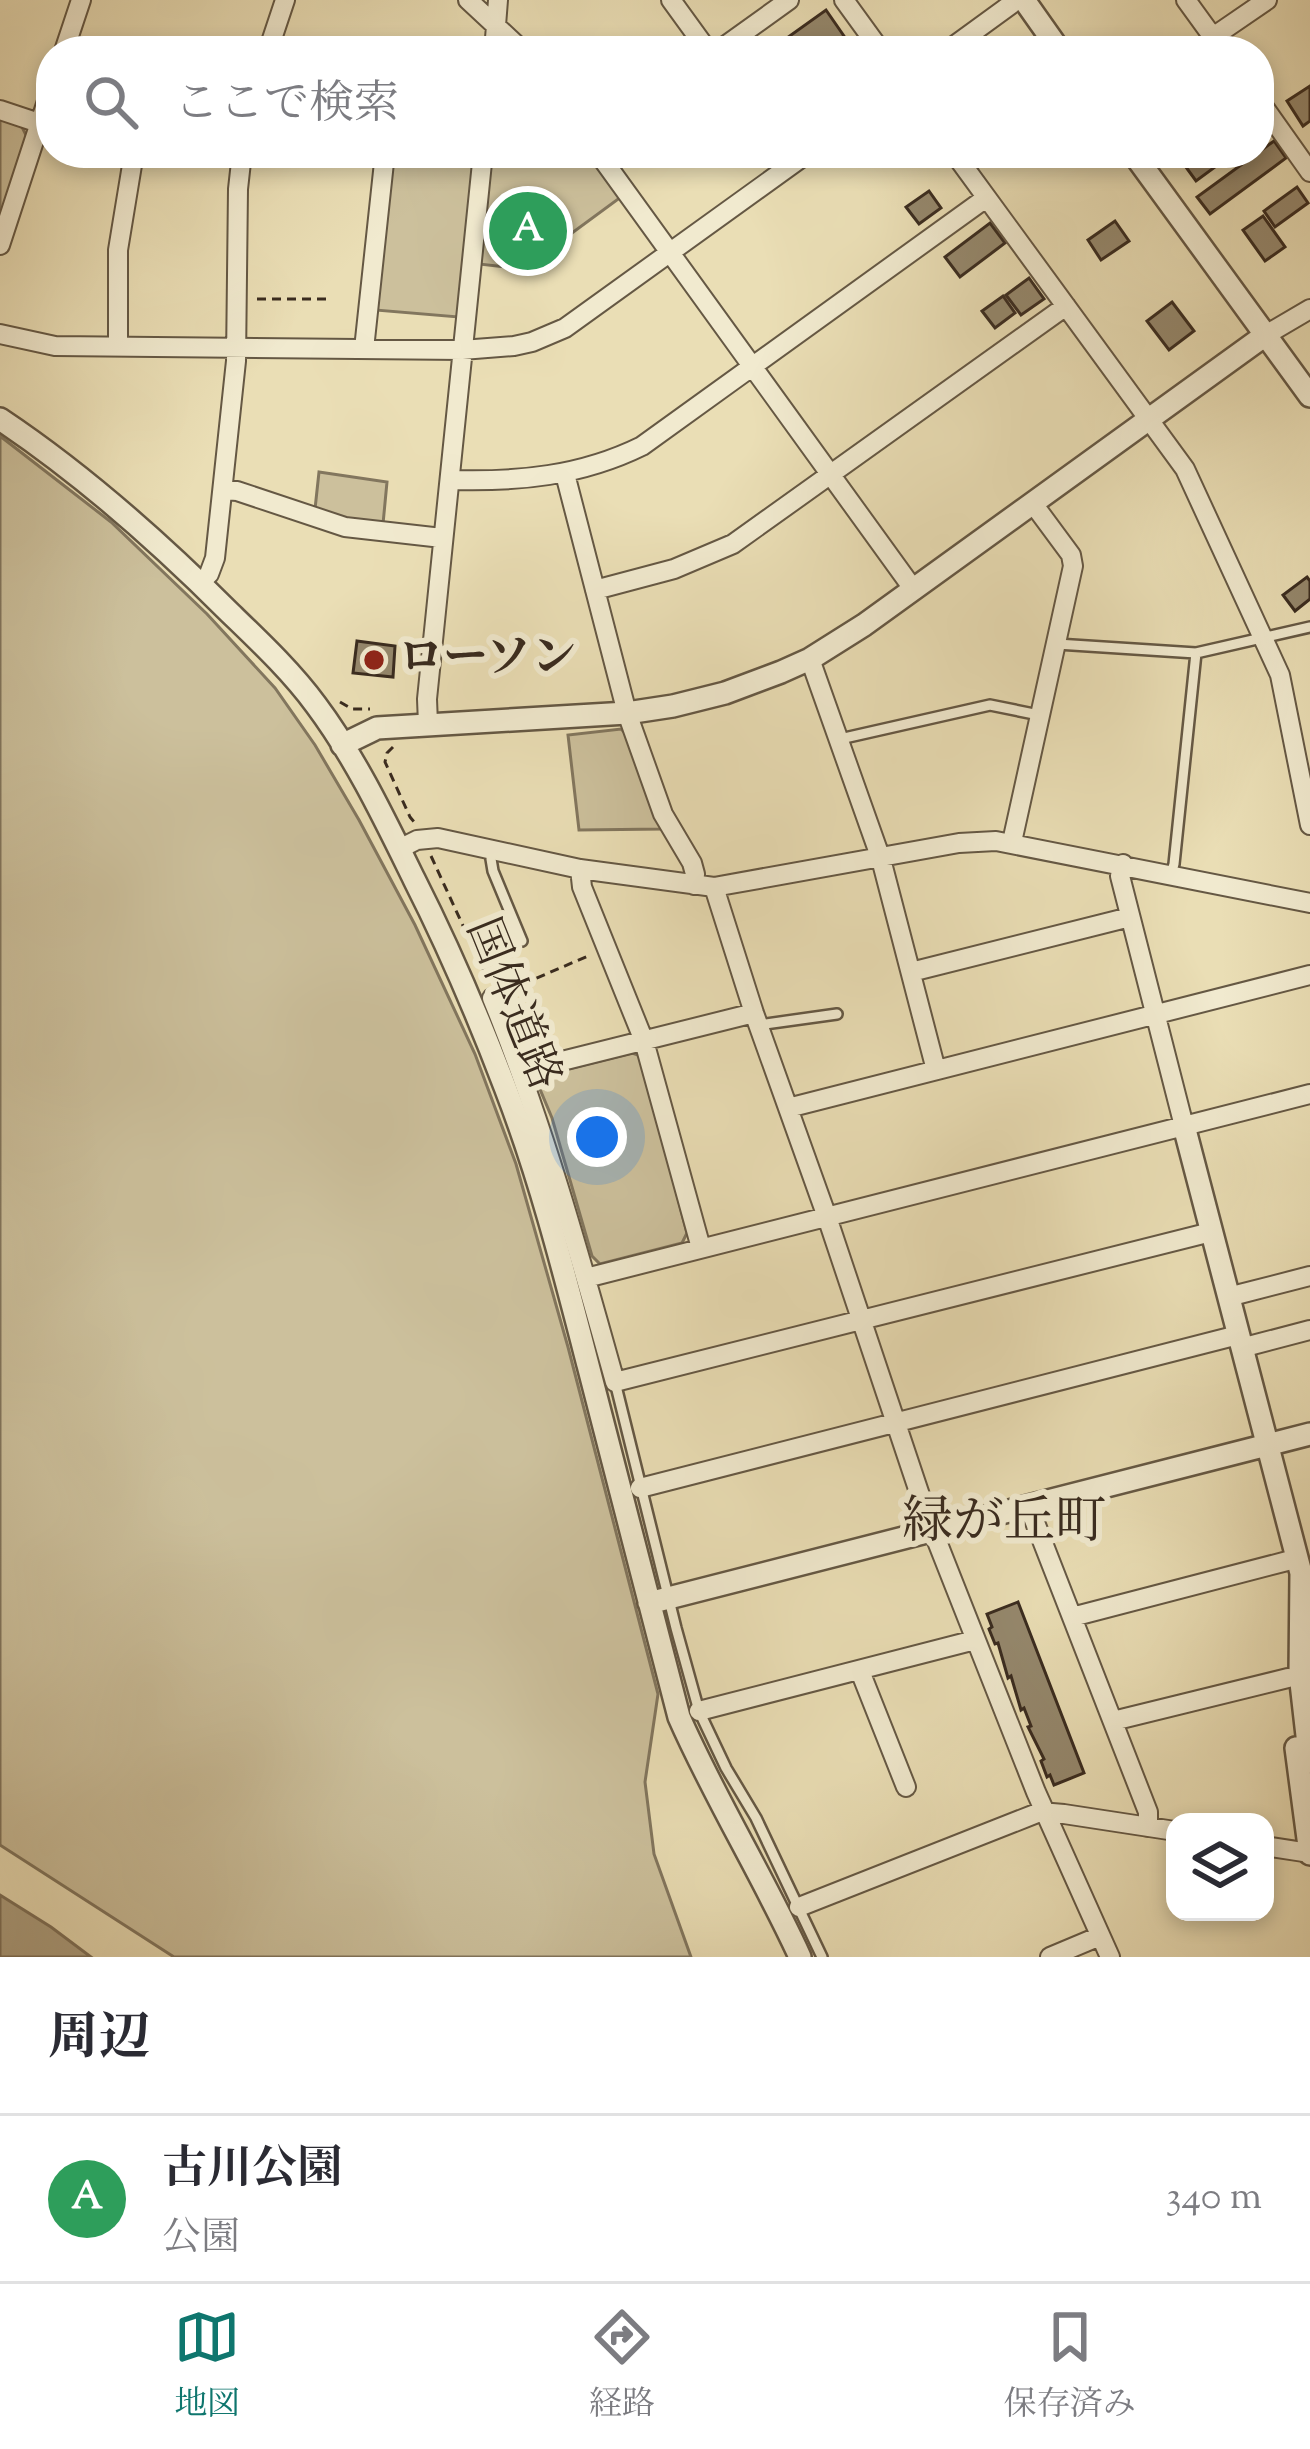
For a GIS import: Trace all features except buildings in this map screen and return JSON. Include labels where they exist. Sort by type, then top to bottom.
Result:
[{"type":"street","points":[[69,36],[81,0]]},
{"type":"street","points":[[274,36],[285,0]]},
{"type":"street","points":[[468,0],[508,36]]},
{"type":"street","points":[[495,36],[498,0]]},
{"type":"street","points":[[671,0],[697,36]]},
{"type":"street","points":[[739,36],[789,0]]},
{"type":"street","points":[[844,0],[870,36]]},
{"type":"street","points":[[968,36],[1020,0],[1048,36]]},
{"type":"street","points":[[1186,0],[1212,36]]},
{"type":"street","points":[[1227,36],[1267,0]]},
{"type":"street","points":[[0,110],[36,122]]},
{"type":"street","points":[[1274,116],[1303,148],[1310,172]]},
{"type":"street","points":[[0,245],[36,132]]},
{"type":"street","points":[[118,346],[118,250],[132,168]]},
{"type":"street","points":[[200,583],[215,558],[223,490],[236,346],[240,168]]},
{"type":"street","points":[[364,349],[383,168]]},
{"type":"street","points":[[428,724],[442,538],[481,168]]},
{"type":"street","points":[[609,168],[914,590]]},
{"type":"street","points":[[0,334],[40,344],[118,346],[463,350],[514,346],[566,328],[788,168]]},
{"type":"street","points":[[965,168],[1185,469],[1280,675],[1310,825]]},
{"type":"street","points":[[1144,168],[1310,397]]},
{"type":"street","points":[[451,480],[565,474],[642,446],[986,198]]},
{"type":"street","points":[[595,590],[674,569],[734,544],[1066,306]]},
{"type":"street","points":[[341,745],[377,728],[673,706],[724,693],[810,658],[1034,505],[1264,336],[1310,309]]},
{"type":"street","name":"国体道路","points":[[0,419],[80,475],[200,583],[290,673],[341,745],[399,849],[461,980],[520,1130],[658,1600],[700,1763],[800,1957]]},
{"type":"street","points":[[565,474],[627,713],[663,814],[692,863],[694,885]]},
{"type":"street","points":[[223,490],[345,527],[442,538]]},
{"type":"street","points":[[1012,842],[1073,560],[1034,505]]},
{"type":"street","points":[[810,658],[881,859],[936,1070]]},
{"type":"street","points":[[399,849],[417,840],[438,838],[580,869],[714,887],[958,843],[1012,842],[1310,903]]},
{"type":"street","points":[[1123,864],[1120,876],[1130,917],[1295,1559],[1291,1571],[1310,1853],[1274,1847]]},
{"type":"street","points":[[580,869],[581,887],[644,1041],[701,1248]]},
{"type":"street","points":[[714,887],[933,1531],[1045,1812],[1110,1957]]},
{"type":"street","points":[[911,973],[1130,917]]},
{"type":"street","points":[[788,1108],[1310,975]]},
{"type":"street","points":[[493,997],[522,1072],[615,1382],[1211,1232]]},
{"type":"street","points":[[522,1072],[756,1019]]},
{"type":"street","points":[[586,1278],[1310,1094]]},
{"type":"street","points":[[1228,1297],[1310,1276]]},
{"type":"street","points":[[640,1489],[896,1421],[1239,1341],[1310,1330]]},
{"type":"street","points":[[658,1600],[1310,1434]]},
{"type":"street","points":[[1029,1508],[1148,1812],[1148,1827]]},
{"type":"street","points":[[1072,1617],[1295,1559]]},
{"type":"street","points":[[689,1714],[975,1640]]},
{"type":"street","points":[[860,1671],[906,1787]]},
{"type":"street","points":[[1113,1721],[1299,1675]]},
{"type":"street","points":[[1299,1675],[1310,1762]]},
{"type":"street","points":[[799,1907],[1033,1814],[1166,1830]]},
{"type":"street","points":[[1050,1957],[1100,1936]]},
{"type":"lane","points":[[1057,644],[1196,653],[1310,627]]},
{"type":"lane","points":[[1171,874],[1196,653]]},
{"type":"lane","points":[[841,739],[990,705],[1039,715]]},
{"type":"lane","points":[[493,850],[493,871],[522,941]]},
{"type":"lane","points":[[756,1019],[837,1014]]},
{"type":"lane","points":[[615,1382],[640,1489],[658,1600]]},
{"type":"lane","points":[[689,1714],[756,1818],[822,1957]]},
{"type":"path","points":[[237,299],[326,299]]},
{"type":"path","points":[[339,701],[358,712],[374,709]]},
{"type":"path","points":[[386,753],[398,745]]},
{"type":"path","points":[[380,748],[386,753]]},
{"type":"path","points":[[386,753],[386,767],[416,825]]},
{"type":"path","points":[[428,849],[493,997],[606,948]]},
{"type":"shaded area","points":[[0,118],[21,125],[27,137],[0,218]]},
{"type":"shaded area","points":[[390,168],[474,168],[458,317],[375,310]]},
{"type":"shaded area","points":[[489,168],[600,168],[621,197],[523,269],[479,264]]},
{"type":"shaded area","points":[[0,436],[111,522],[207,614],[275,688],[359,820],[475,1054],[516,1164],[658,1694],[645,1782],[654,1854],[691,1957],[174,1957],[0,1845]]},
{"type":"shaded area","points":[[319,472],[387,482],[383,524],[315,509]]},
{"type":"shaded area","points":[[621,729],[662,829],[579,830],[568,735]]},
{"type":"shaded area","points":[[632,1053],[641,1056],[687,1233],[682,1243],[600,1264],[592,1256],[537,1082],[544,1075]]},
{"type":"shaded area","points":[[0,1895],[51,1927],[91,1957],[0,1957]]},
{"type":"place","name":"古川公園","points":[[528,231]]},
{"type":"place","name":"ローソン","points":[[374,660]]},
{"type":"district","name":"緑が丘町","points":[[1004,1524]]}]
